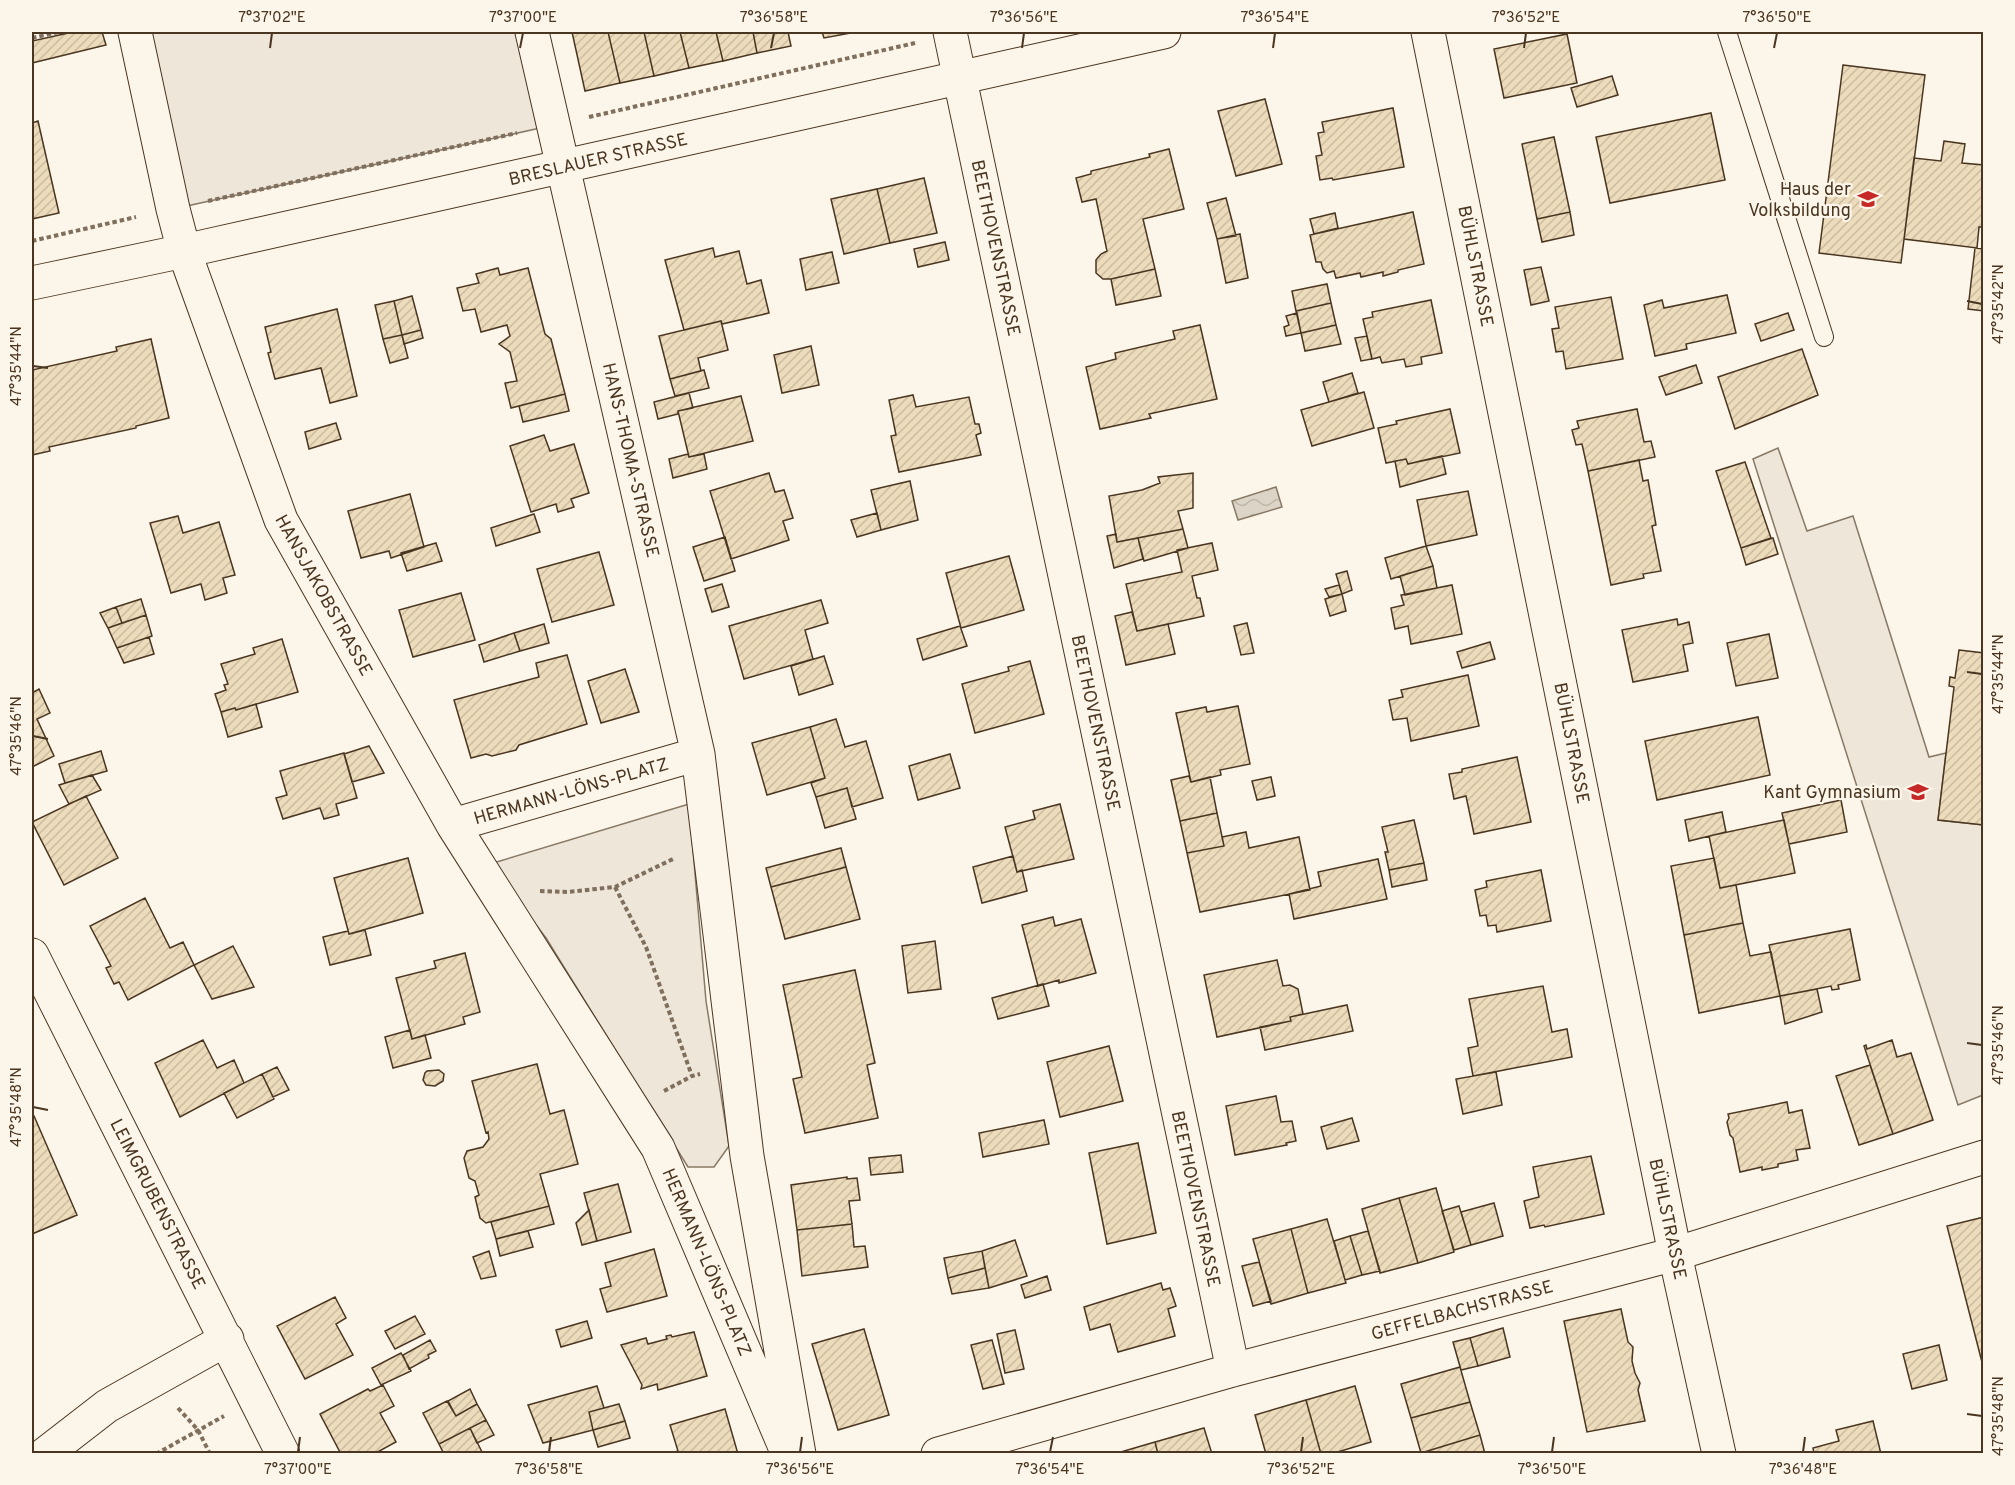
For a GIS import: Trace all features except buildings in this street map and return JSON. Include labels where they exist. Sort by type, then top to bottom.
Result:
[{"type":"street","name":"HANSJAKOBSTRASSE","points":[[135,32],[172,209],[184,251],[281,520],[453,825]]},
{"type":"street","name":"HANS-THOMA-STRASSE","points":[[532,32],[698,754]]},
{"type":"street","name":"BRESLAUER STRASSE","points":[[32,283],[1164,32]]},
{"type":"street","name":"BÜHLSTRASSE","points":[[1428,32],[1675,1254],[1719,1454]]},
{"type":"street","name":"BEETHOVENSTRASSE","points":[[950,33],[1233,1370]]},
{"type":"street","name":"HERMANN-LÖNS-PLATZ","points":[[789,1454],[658,1148],[453,825],[698,754],[747,1156],[799,1454]]},
{"type":"street","name":"LEIMGRUBENSTRASSE","points":[[32,955],[283,1454]]},
{"type":"street","name":"GEFFELBACHSTRASSE","points":[[938,1454],[1009,1443],[1233,1370],[1675,1254],[1983,1157]]},
{"type":"street","points":[[45,1454],[107,1406],[227,1339]]},
{"type":"lane","points":[[1727,32],[1824,337]]},
{"type":"path","points":[[32,38],[58,32]]},
{"type":"path","points":[[32,241],[554,125],[950,33]]},
{"type":"path","points":[[494,890],[567,892],[615,887],[709,842]]},
{"type":"path","points":[[615,887],[646,947],[692,1076]]},
{"type":"path","points":[[632,1108],[692,1076],[736,1066]]},
{"type":"path","points":[[156,1454],[256,1398]]},
{"type":"path","points":[[203,1439],[210,1454]]},
{"type":"shaded area","points":[[135,32],[532,32],[554,125],[173,209]]},
{"type":"shaded area","points":[[1778,448],[1807,531],[1853,516],[1929,757],[1946,753],[1938,820],[1983,825],[1983,1095],[1958,1105],[1753,459]]},
{"type":"shaded area","points":[[689,804],[706,1001],[729,1146],[714,1167],[688,1167],[546,938],[490,864]]},
{"type":"water","points":[[1276,487],[1282,507],[1238,520],[1232,501]]},
{"type":"place","name":"Haus der Volksbildung","points":[[1868,199]]},
{"type":"place","name":"Kant Gymnasium","points":[[1918,792]]}]
